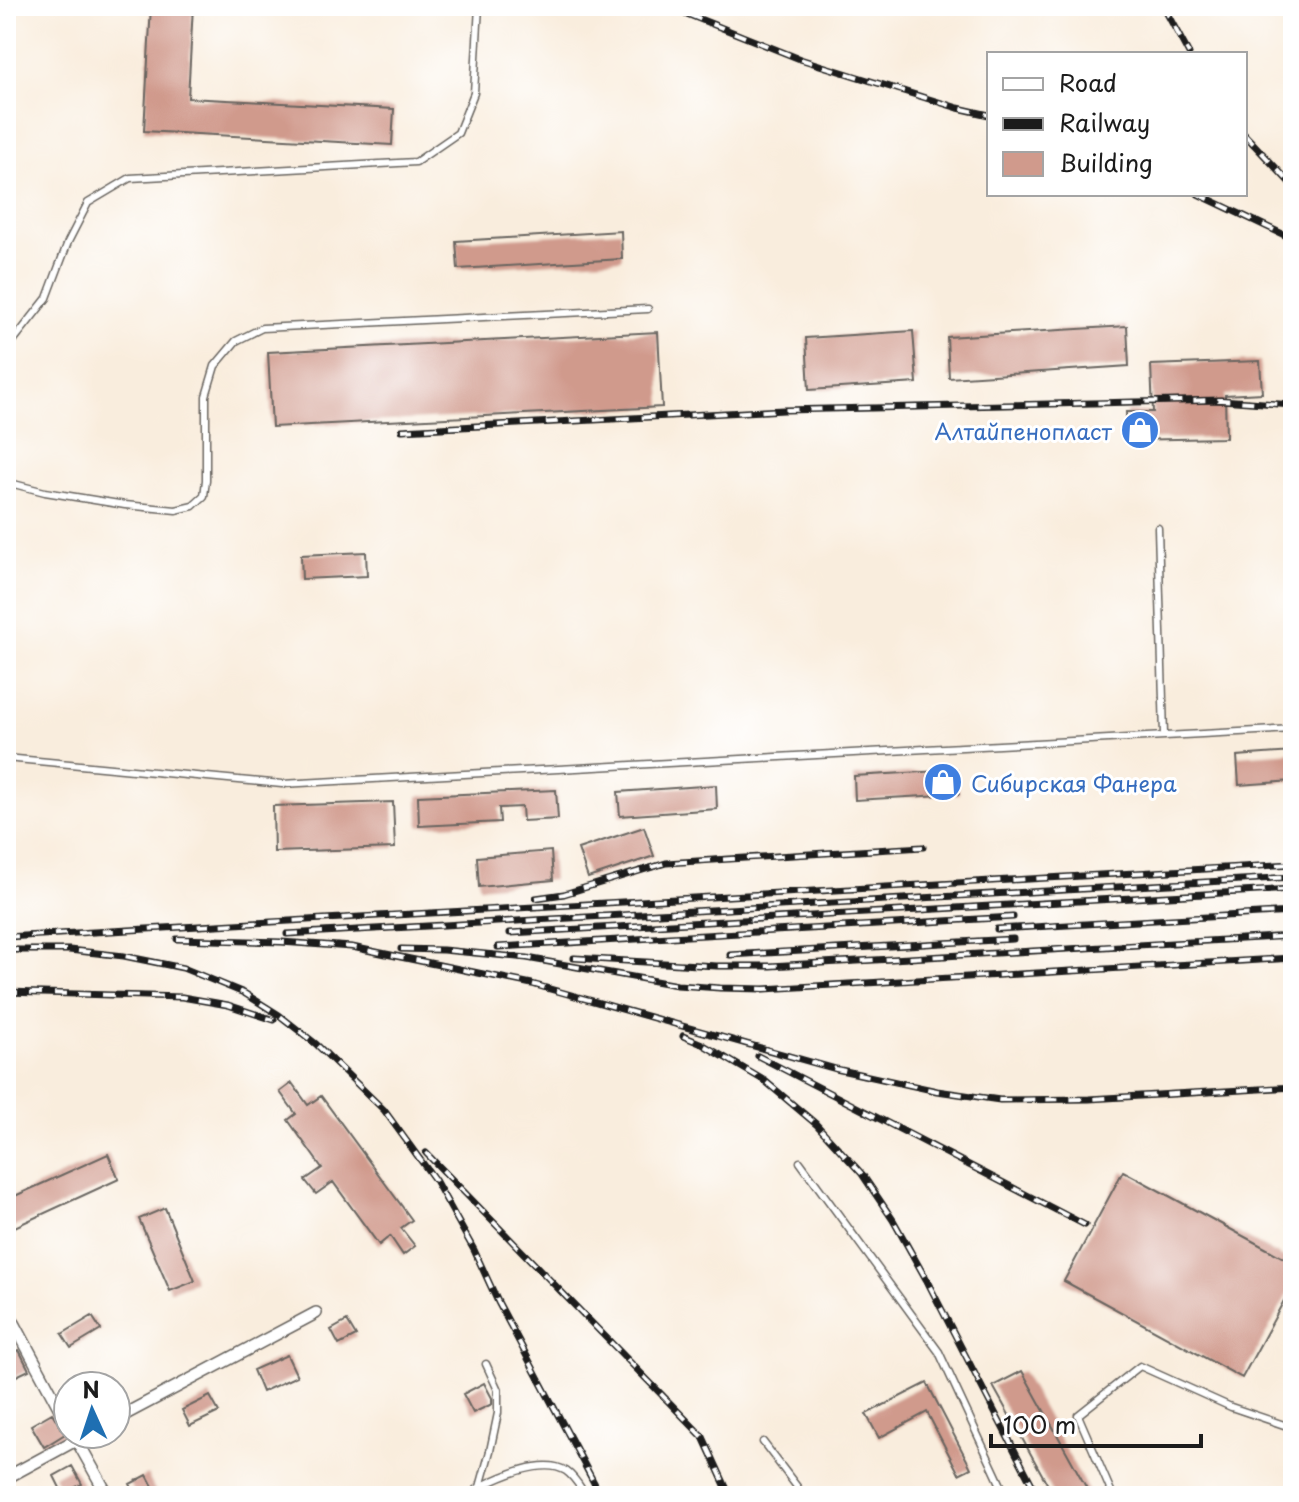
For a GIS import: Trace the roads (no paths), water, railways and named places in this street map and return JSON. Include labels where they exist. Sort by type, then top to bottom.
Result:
[{"type":"street","points":[[132,1411],[316,1313]]},
{"type":"street","points":[[6,1320],[14,1323],[52,1394]]},
{"type":"street","points":[[6,1478],[55,1450]]},
{"type":"street","points":[[86,1450],[108,1496]]},
{"type":"lane","points":[[6,350],[47,298],[68,242],[88,203],[130,178],[416,162],[458,133],[474,93],[479,6]]},
{"type":"lane","points":[[6,482],[45,492],[125,505],[176,510],[193,506],[204,496],[206,396],[215,366],[236,341],[262,328],[648,309]]},
{"type":"lane","points":[[1158,528],[1164,735]]},
{"type":"lane","points":[[6,758],[282,784],[1293,729]]},
{"type":"lane","points":[[800,1162],[939,1352],[1006,1496]]},
{"type":"lane","points":[[480,1487],[498,1413],[498,1390],[486,1364]]},
{"type":"lane","points":[[1113,1496],[1078,1415],[1140,1366],[1231,1407],[1293,1428]]},
{"type":"lane","points":[[763,1442],[804,1496]]},
{"type":"lane","points":[[468,1496],[498,1478],[523,1469],[546,1466],[563,1469],[575,1478],[586,1496]]},
{"type":"railway","points":[[667,6],[800,59],[987,115]]},
{"type":"railway","points":[[1163,6],[1188,52]]},
{"type":"railway","points":[[1247,137],[1293,186]]},
{"type":"railway","points":[[1202,196],[1293,239]]},
{"type":"railway","points":[[402,430],[784,410],[1221,400],[1293,405]]},
{"type":"railway","points":[[536,898],[564,894],[666,863],[923,847]]},
{"type":"railway","points":[[6,937],[1293,864]]},
{"type":"railway","points":[[287,934],[1293,877]]},
{"type":"railway","points":[[510,933],[1293,889]]},
{"type":"railway","points":[[997,929],[1293,912]]},
{"type":"railway","points":[[498,947],[1013,917]]},
{"type":"railway","points":[[574,958],[770,966],[1293,936]]},
{"type":"railway","points":[[177,939],[352,947],[532,984],[836,1069],[937,1091],[1000,1100],[1089,1099],[1293,1087]]},
{"type":"railway","points":[[730,955],[1013,939]]},
{"type":"railway","points":[[401,949],[527,958],[677,985],[764,989],[1293,958]]},
{"type":"railway","points":[[6,950],[69,950],[124,956],[183,968],[244,993],[316,1044],[384,1110],[435,1180],[601,1496]]},
{"type":"railway","points":[[6,992],[182,997],[228,1005],[274,1020]]},
{"type":"railway","points":[[683,1036],[765,1081],[816,1124],[862,1174],[893,1220],[926,1279],[1038,1496]]},
{"type":"railway","points":[[758,1056],[1085,1225]]},
{"type":"railway","points":[[426,1153],[703,1437],[730,1496]]},
{"type":"place","name":"Алтайпенопласт","points":[[1140,430]]},
{"type":"place","name":"Сибирская Фанера","points":[[943,782]]}]
